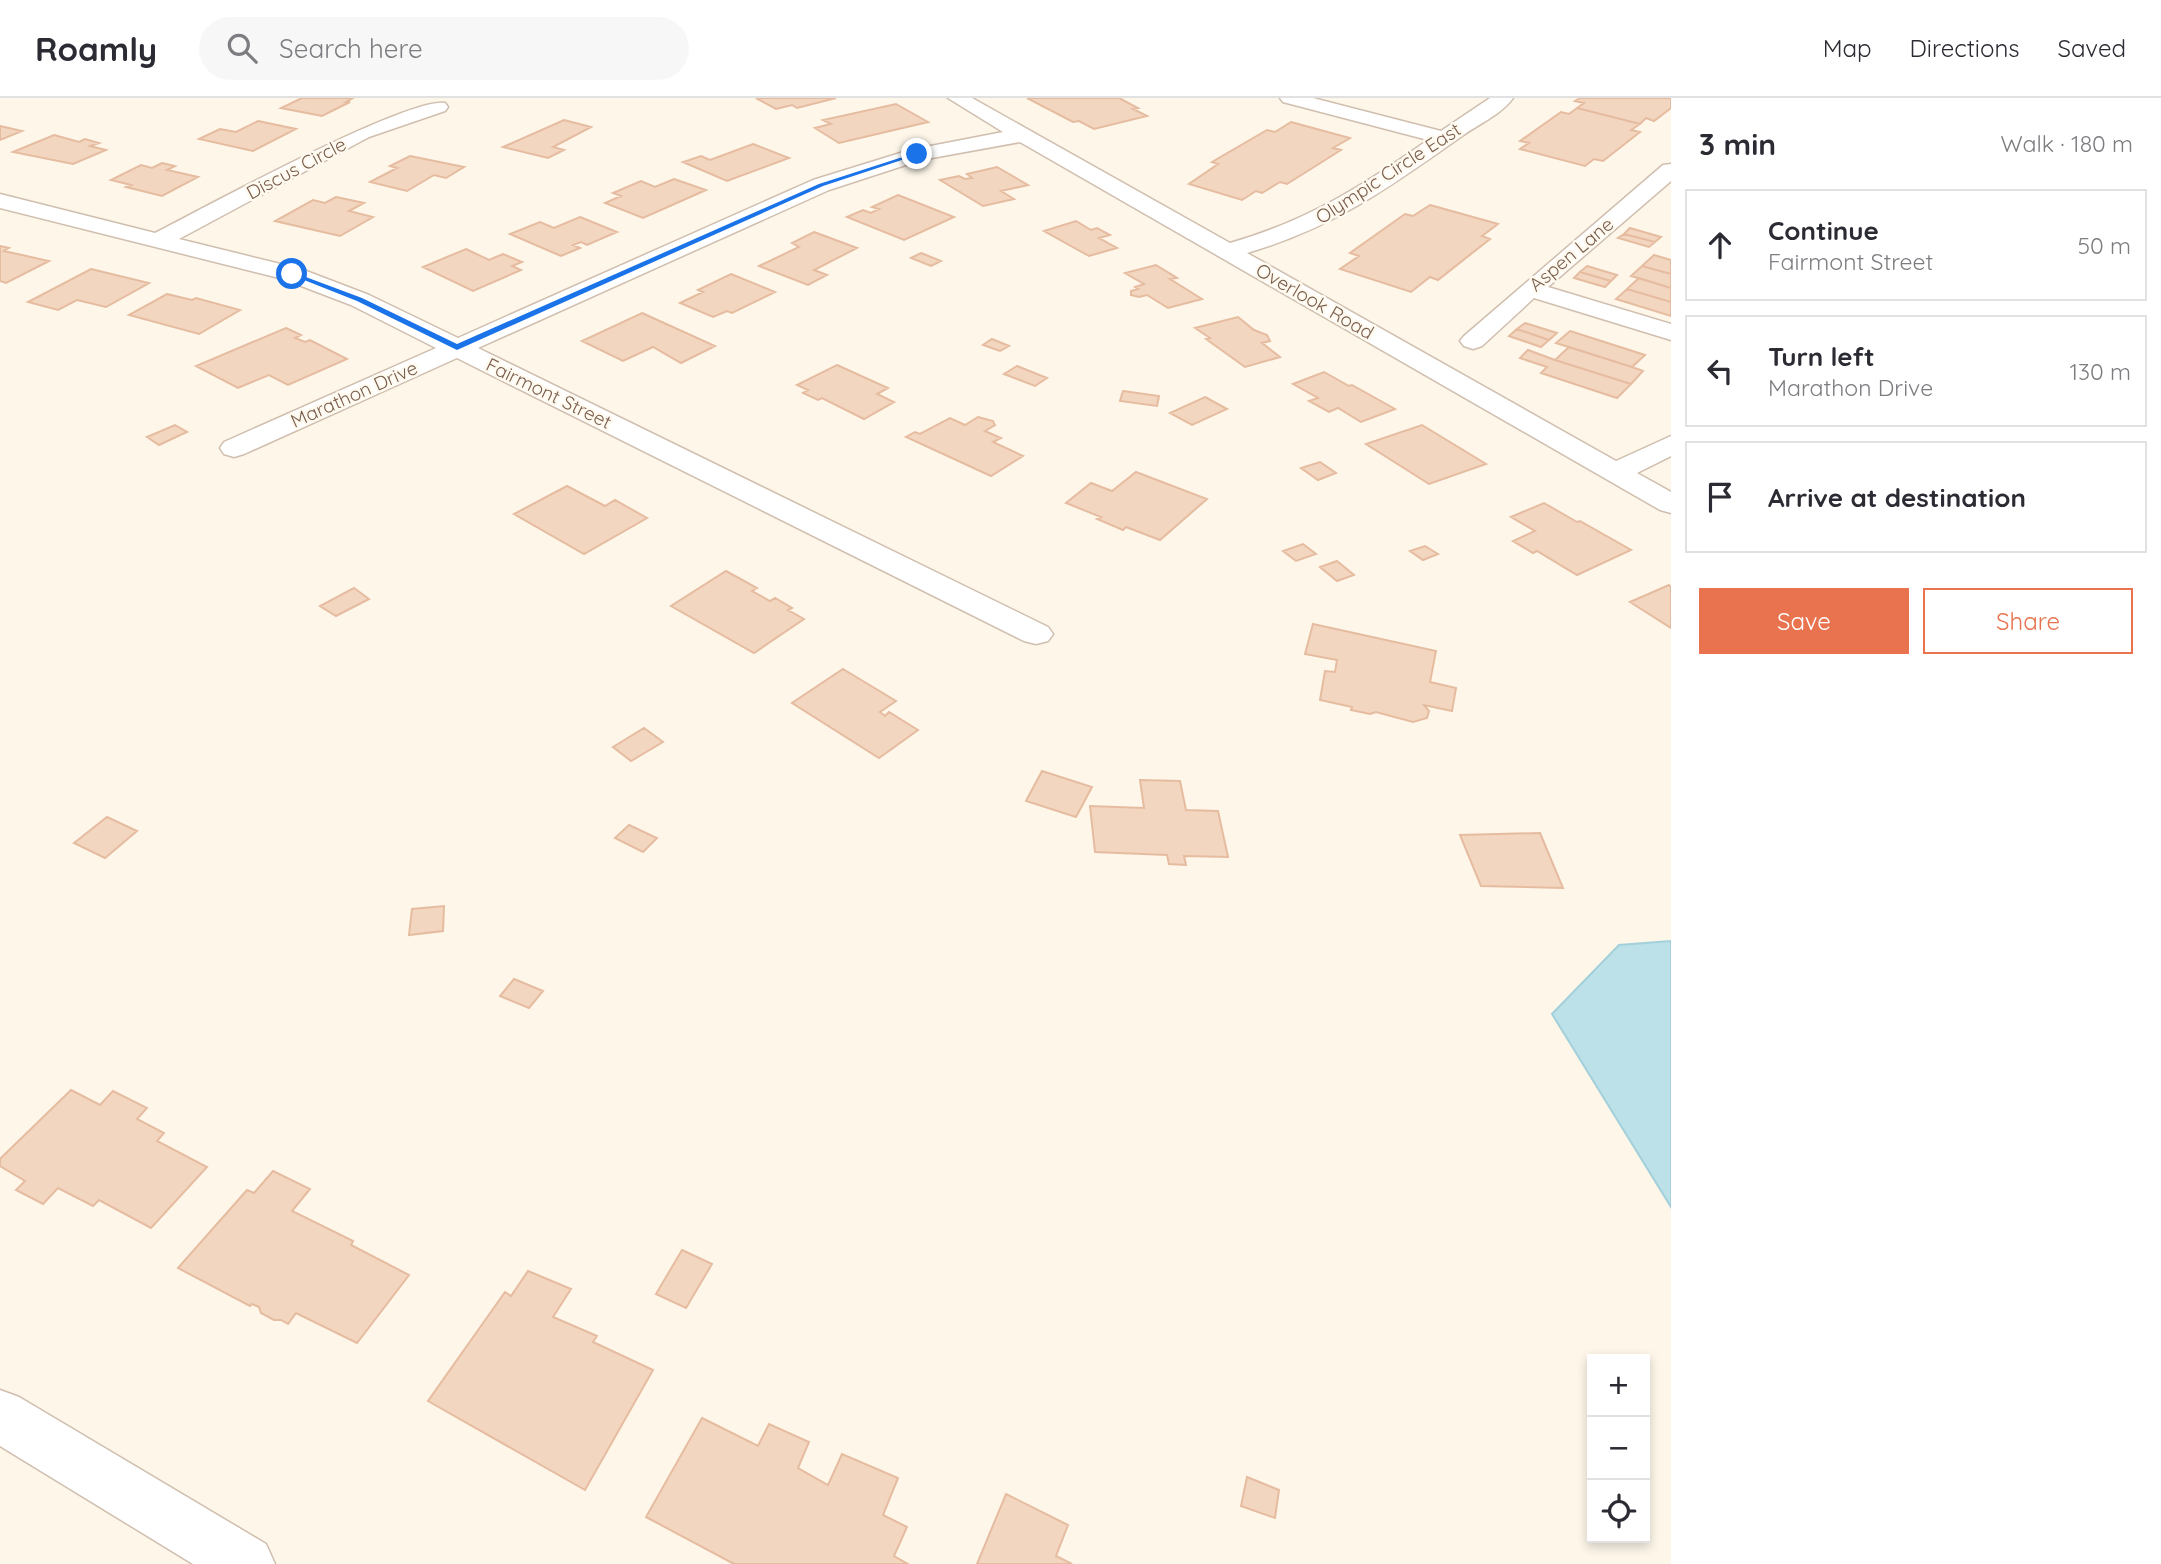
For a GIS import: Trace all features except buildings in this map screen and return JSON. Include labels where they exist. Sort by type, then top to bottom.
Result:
[{"type":"street","name":"Overlook Road","points":[[958,98],[1671,504]]},
{"type":"street","points":[[1290,98],[1443,138]]},
{"type":"street","name":"Olympic Circle East","points":[[1228,251],[1272,239],[1309,223],[1384,178],[1503,98]]},
{"type":"street","name":"Discus Circle","points":[[159,240],[362,133],[438,107]]},
{"type":"street","name":"Marathon Drive","points":[[234,448],[821,185],[917,154],[1023,135]]},
{"type":"street","name":"Aspen Lane","points":[[1473,341],[1671,170]]},
{"type":"street","name":"Fairmont Street","points":[[0,201],[292,274],[360,300],[1036,634]]},
{"type":"street","points":[[1530,289],[1671,332]]},
{"type":"street","points":[[1615,472],[1671,445]]},
{"type":"street","points":[[0,1416],[214,1556]]},
{"type":"water","points":[[1671,941],[1671,1207],[1552,1014],[1619,945]]},
{"type":"route","points":[[292,274],[360,300],[457,347],[821,185],[917,154]]}]
